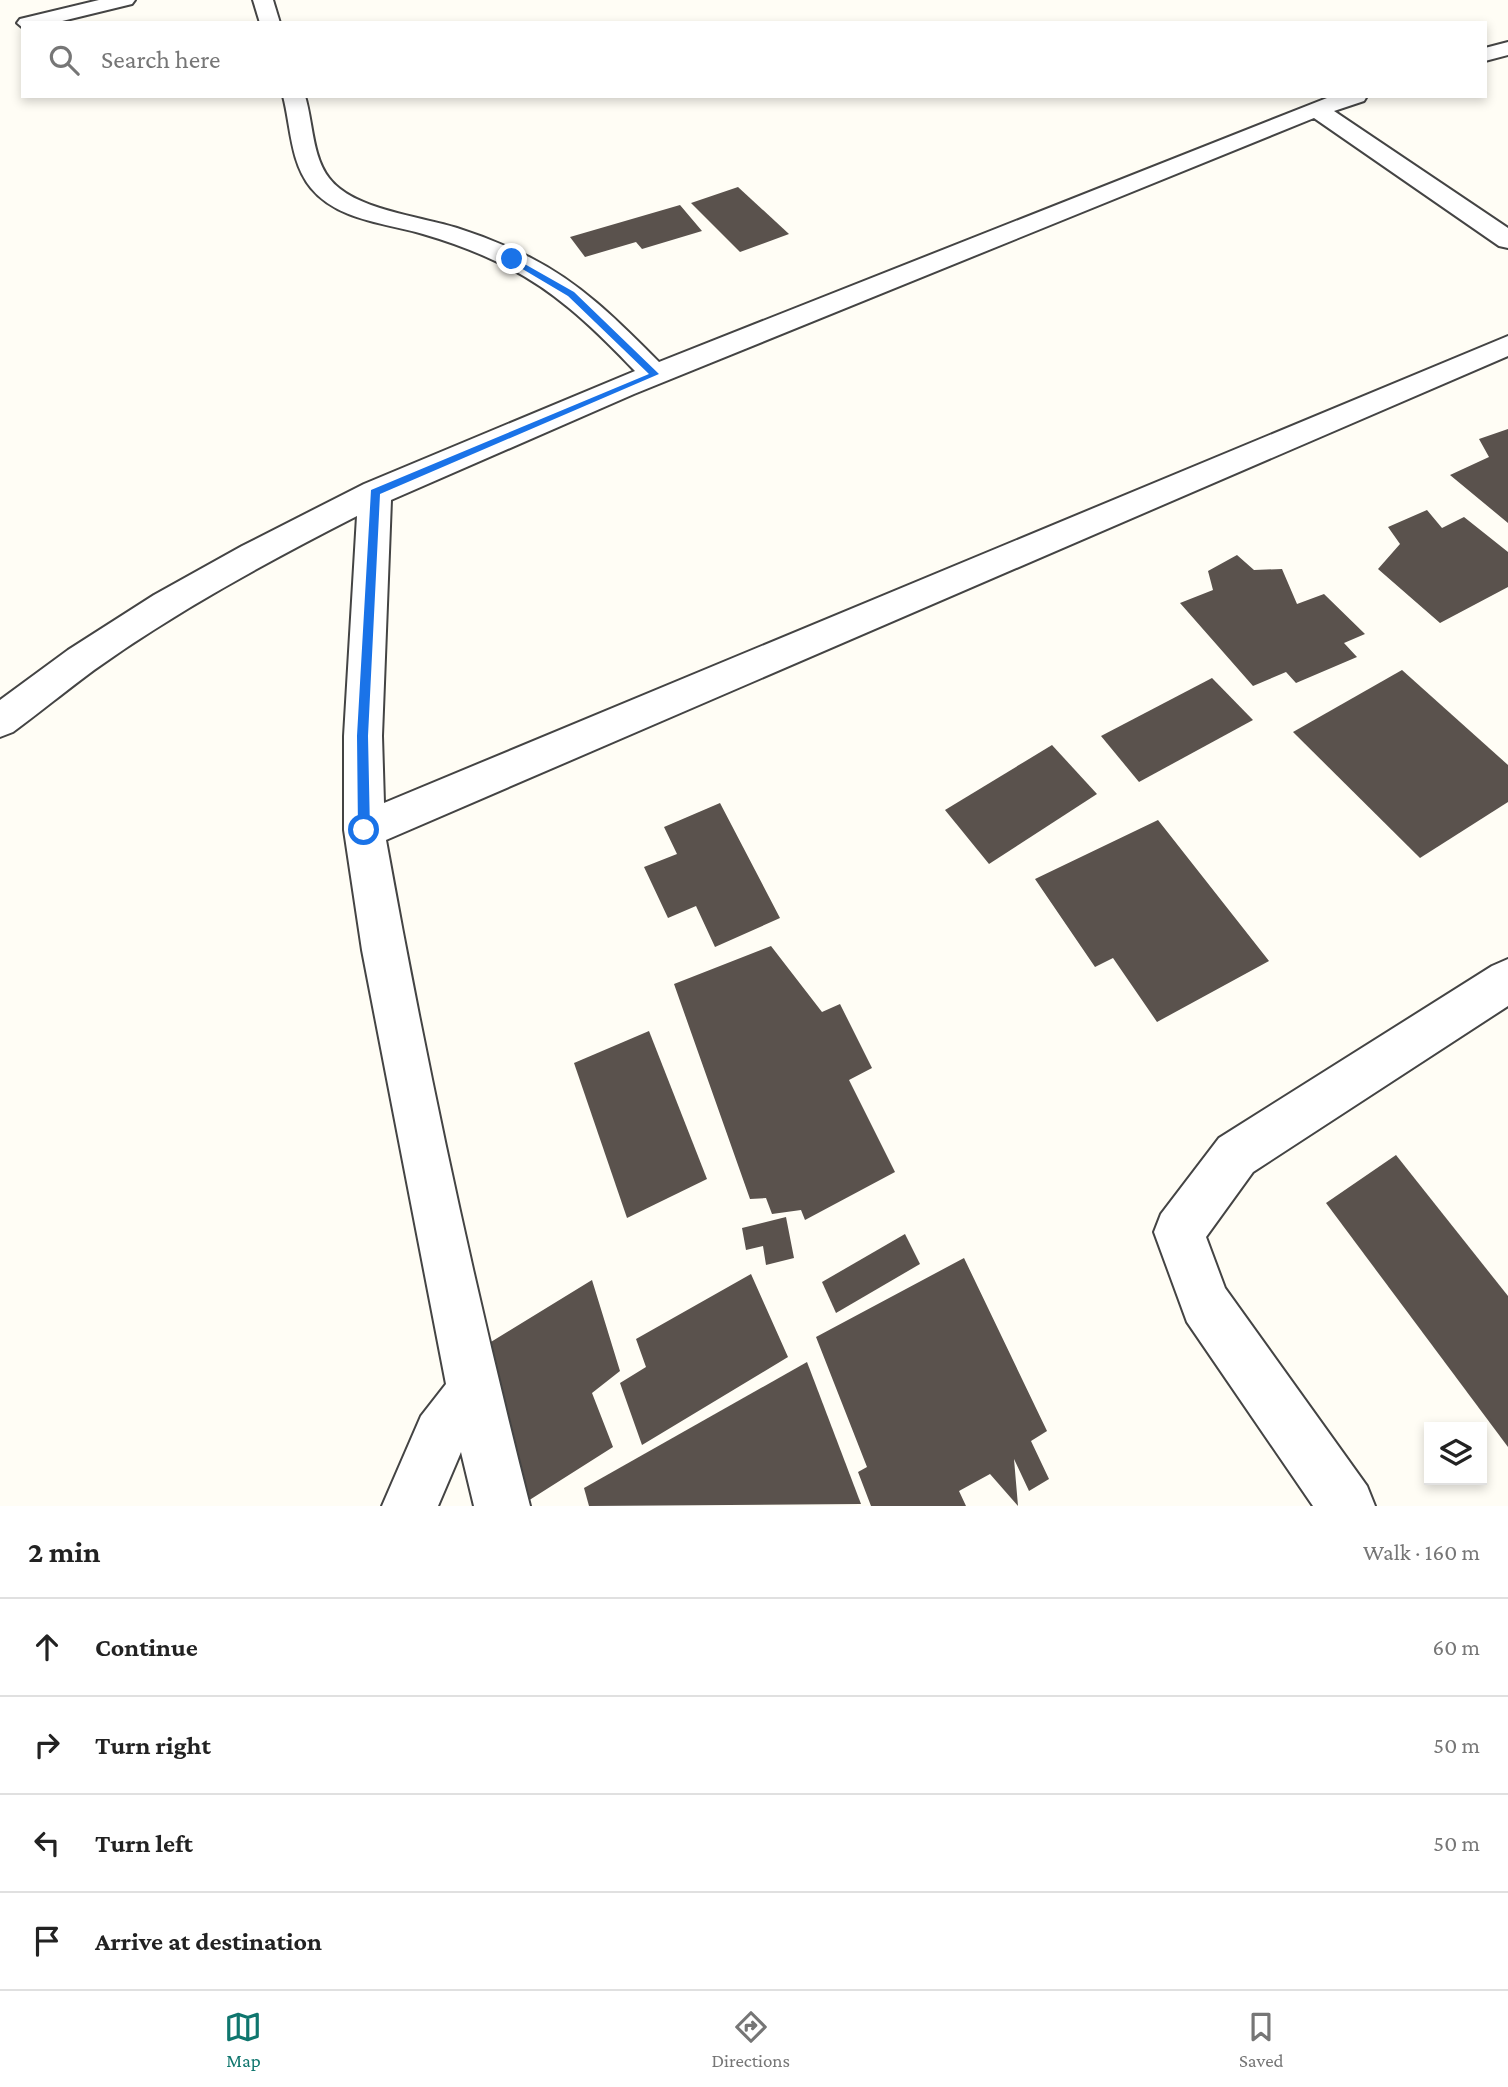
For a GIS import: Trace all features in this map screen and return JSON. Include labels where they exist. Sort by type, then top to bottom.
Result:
[{"type":"street","points":[[33,21],[125,0]]},
{"type":"street","points":[[263,0],[270,21]]},
{"type":"street","points":[[1487,54],[1508,48]]},
{"type":"street","points":[[295,98],[300,113],[305,152],[320,184],[351,206],[439,230],[512,259],[571,294],[654,374]]},
{"type":"street","points":[[0,721],[125,629],[241,561],[375,492],[654,374],[1316,109],[1350,98]]},
{"type":"street","points":[[1316,109],[1508,240]]},
{"type":"street","points":[[364,830],[1508,345]]},
{"type":"street","points":[[375,492],[363,736],[364,830],[384,950],[474,1392],[502,1506]]},
{"type":"street","points":[[1347,1506],[1205,1304],[1179,1232],[1236,1155],[1508,981]]},
{"type":"street","points":[[410,1506],[440,1435],[474,1392]]},
{"type":"building","points":[[738,187],[789,234],[740,252],[691,203]]},
{"type":"building","points":[[680,205],[702,231],[642,249],[636,242],[585,257],[570,237]]},
{"type":"building","points":[[1508,429],[1508,523],[1450,475],[1489,457],[1479,439]]},
{"type":"building","points":[[1427,510],[1442,528],[1464,517],[1508,552],[1508,587],[1440,623],[1378,569],[1400,544],[1388,527]]},
{"type":"building","points":[[1237,555],[1254,570],[1282,569],[1297,604],[1324,594],[1365,634],[1344,643],[1357,657],[1296,683],[1286,672],[1253,686],[1180,603],[1213,590],[1208,571]]},
{"type":"building","points":[[1402,670],[1508,765],[1508,802],[1420,858],[1293,732]]},
{"type":"building","points":[[1212,678],[1253,720],[1139,782],[1101,736]]},
{"type":"building","points":[[1052,745],[1097,794],[989,864],[945,810]]},
{"type":"building","points":[[720,803],[780,918],[715,947],[696,906],[668,918],[644,867],[677,854],[664,827]]},
{"type":"building","points":[[1158,820],[1269,961],[1157,1022],[1113,958],[1095,967],[1035,879]]},
{"type":"building","points":[[771,946],[822,1012],[840,1004],[872,1068],[849,1080],[895,1172],[805,1220],[801,1210],[772,1214],[766,1198],[750,1199],[674,984]]},
{"type":"building","points":[[649,1031],[707,1179],[627,1218],[574,1063]]},
{"type":"building","points":[[1396,1155],[1508,1296],[1508,1447],[1326,1203]]},
{"type":"building","points":[[786,1217],[794,1258],[766,1265],[763,1246],[746,1250],[742,1228]]},
{"type":"building","points":[[905,1234],[920,1264],[836,1313],[822,1282]]},
{"type":"building","points":[[964,1258],[1047,1431],[1031,1441],[1049,1479],[1029,1491],[1014,1459],[1018,1506],[990,1474],[959,1491],[966,1506],[871,1506],[858,1472],[867,1467],[816,1337]]},
{"type":"building","points":[[751,1274],[788,1357],[642,1445],[620,1383],[646,1367],[636,1339]]},
{"type":"building","points":[[592,1280],[620,1371],[592,1393],[613,1447],[520,1506],[468,1356]]},
{"type":"building","points":[[807,1362],[861,1504],[589,1506],[584,1488]]},
{"type":"route","points":[[364,830],[363,736],[375,492],[654,374],[571,294],[512,259]]}]
